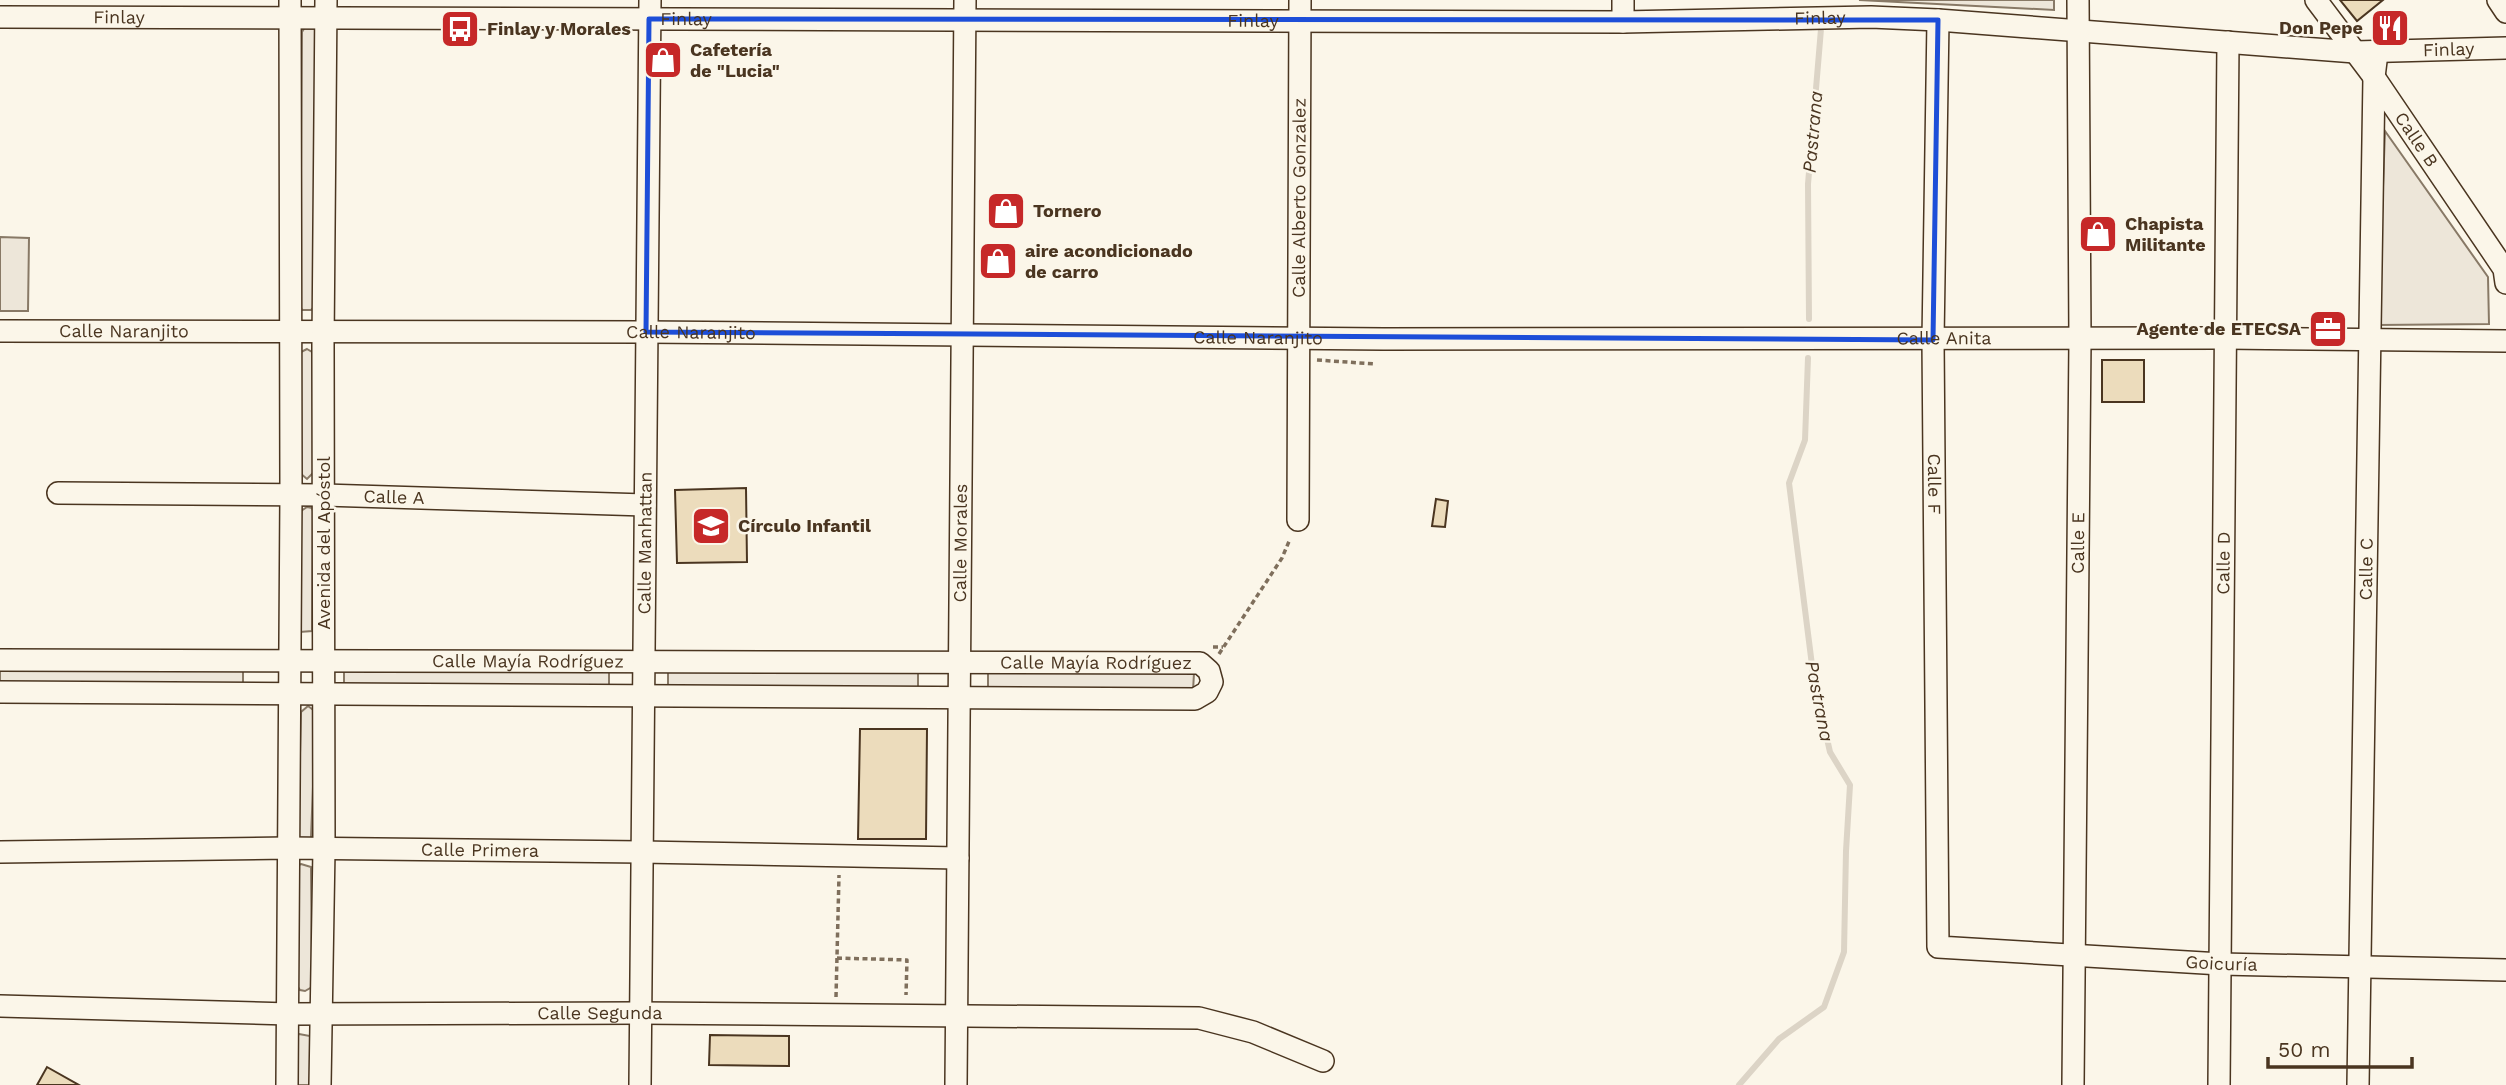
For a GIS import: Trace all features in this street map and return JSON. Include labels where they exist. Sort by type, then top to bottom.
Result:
[{"type":"street","points":[[1623,0],[1623,22]]},
{"type":"street","name":"Calle E","points":[[2073,1085],[2080,340],[2078,0]]},
{"type":"street","name":"Calle B","points":[[2316,0],[2374,77],[2504,269],[2506,283]]},
{"type":"street","points":[[2498,0],[2506,12]]},
{"type":"street","name":"Finlay","points":[[0,17],[290,9],[1299,10],[1623,22],[1858,17],[1938,20],[2355,52],[2506,48]]},
{"type":"street","name":"Avenida del Apóstol","points":[[287,1085],[291,494],[290,9]]},
{"type":"street","name":"Avenida del Apóstol","points":[[320,1085],[324,849],[323,330],[326,9]]},
{"type":"street","name":"Calle Manhattan","points":[[640,1085],[650,9]]},
{"type":"street","name":"Calle Morales","points":[[956,1085],[965,10]]},
{"type":"street","name":"Calle Alberto Gonzalez","points":[[1298,520],[1299,10]]},
{"type":"street","name":"Calle F","points":[[1938,20],[1933,340],[1938,947]]},
{"type":"street","name":"Calle D","points":[[2219,1085],[2228,42]]},
{"type":"street","name":"Calle C","points":[[2358,1085],[2368,342],[2374,77],[2377,53]]},
{"type":"street","name":"Calle Naranjito","points":[[0,331],[646,331],[1384,340]]},
{"type":"street","name":"Calle Anita","points":[[1384,340],[2226,338],[2368,342],[2506,341]]},
{"type":"street","name":"Calle A","points":[[58,493],[291,494],[645,505]]},
{"type":"street","name":"Calle Mayía Rodríguez","points":[[0,660],[1200,663],[1209,671],[1212,682],[1207,692],[1195,699],[0,692]]},
{"type":"street","name":"Calle Primera","points":[[0,852],[288,848],[958,858]]},
{"type":"street","name":"Goicuría","points":[[1938,947],[2221,964],[2506,970]]},
{"type":"street","name":"Calle Segunda","points":[[0,1006],[289,1014],[640,1013],[1199,1018],[1253,1032],[1323,1061]]},
{"type":"path","points":[[1209,671],[1282,558],[1298,520]]},
{"type":"path","points":[[836,1014],[839,856]]},
{"type":"path","points":[[837,958],[907,960],[906,1015]]},
{"type":"highlighted area","points":[[649,19],[1938,20],[1933,340],[646,332]]},
{"type":"shaded area","points":[[1859,0],[2054,0],[2054,10]]},
{"type":"shaded area","points":[[305,27],[314,27],[317,32],[316,305],[311,310],[302,310],[300,305],[302,32]]},
{"type":"shaded area","points":[[2385,131],[2488,277],[2489,324],[2378,325]]},
{"type":"shaded area","points":[[0,237],[29,238],[28,311],[0,311]]},
{"type":"shaded area","points":[[307,349],[315,358],[314,472],[307,479],[300,473],[299,357],[301,352]]},
{"type":"shaded area","points":[[307,507],[313,511],[312,631],[300,632],[301,511]]},
{"type":"shaded area","points":[[0,667],[243,669],[243,687],[0,685]]},
{"type":"shaded area","points":[[344,668],[609,672],[609,689],[344,686]]},
{"type":"shaded area","points":[[668,670],[918,672],[918,690],[668,687]]},
{"type":"shaded area","points":[[988,672],[1194,673],[1193,691],[988,689]]},
{"type":"shaded area","points":[[308,706],[316,712],[311,837],[305,844],[298,837],[301,712]]},
{"type":"shaded area","points":[[301,864],[311,867],[312,987],[305,991],[298,987],[298,866]]},
{"type":"shaded area","points":[[299,1034],[310,1036],[311,1085],[297,1085]]},
{"type":"building","points":[[2340,0],[2383,0],[2357,21]]},
{"type":"building","points":[[2102,360],[2144,360],[2144,402],[2102,402]]},
{"type":"building","name":"Círculo Infantil","points":[[746,488],[747,562],[677,563],[675,490]]},
{"type":"building","points":[[1436,499],[1448,501],[1445,527],[1432,526]]},
{"type":"building","points":[[860,729],[927,729],[926,839],[858,839]]},
{"type":"building","points":[[710,1035],[789,1036],[789,1066],[709,1065]]},
{"type":"building","points":[[47,1067],[79,1085],[37,1085]]},
{"type":"waterway","name":"Pastrana","points":[[1809,319],[1808,184],[1821,29]]},
{"type":"waterway","name":"Pastrana","points":[[1739,1085],[1779,1039],[1824,1007],[1844,952],[1850,785],[1830,752],[1814,681],[1789,483],[1805,440],[1808,358]]},
{"type":"place","name":"Don Pepe","points":[[2390,28]]},
{"type":"place","name":"Finlay y Morales","points":[[460,29]]},
{"type":"place","name":"Cafetería de \"Lucia\"","points":[[663,60]]},
{"type":"place","name":"Tornero","points":[[1006,211]]},
{"type":"place","name":"Chapista Militante","points":[[2098,234]]},
{"type":"place","name":"aire acondicionado de carro","points":[[998,261]]},
{"type":"place","name":"Agente de ETECSA","points":[[2328,329]]},
{"type":"place","name":"Círculo Infantil","points":[[711,526]]}]
